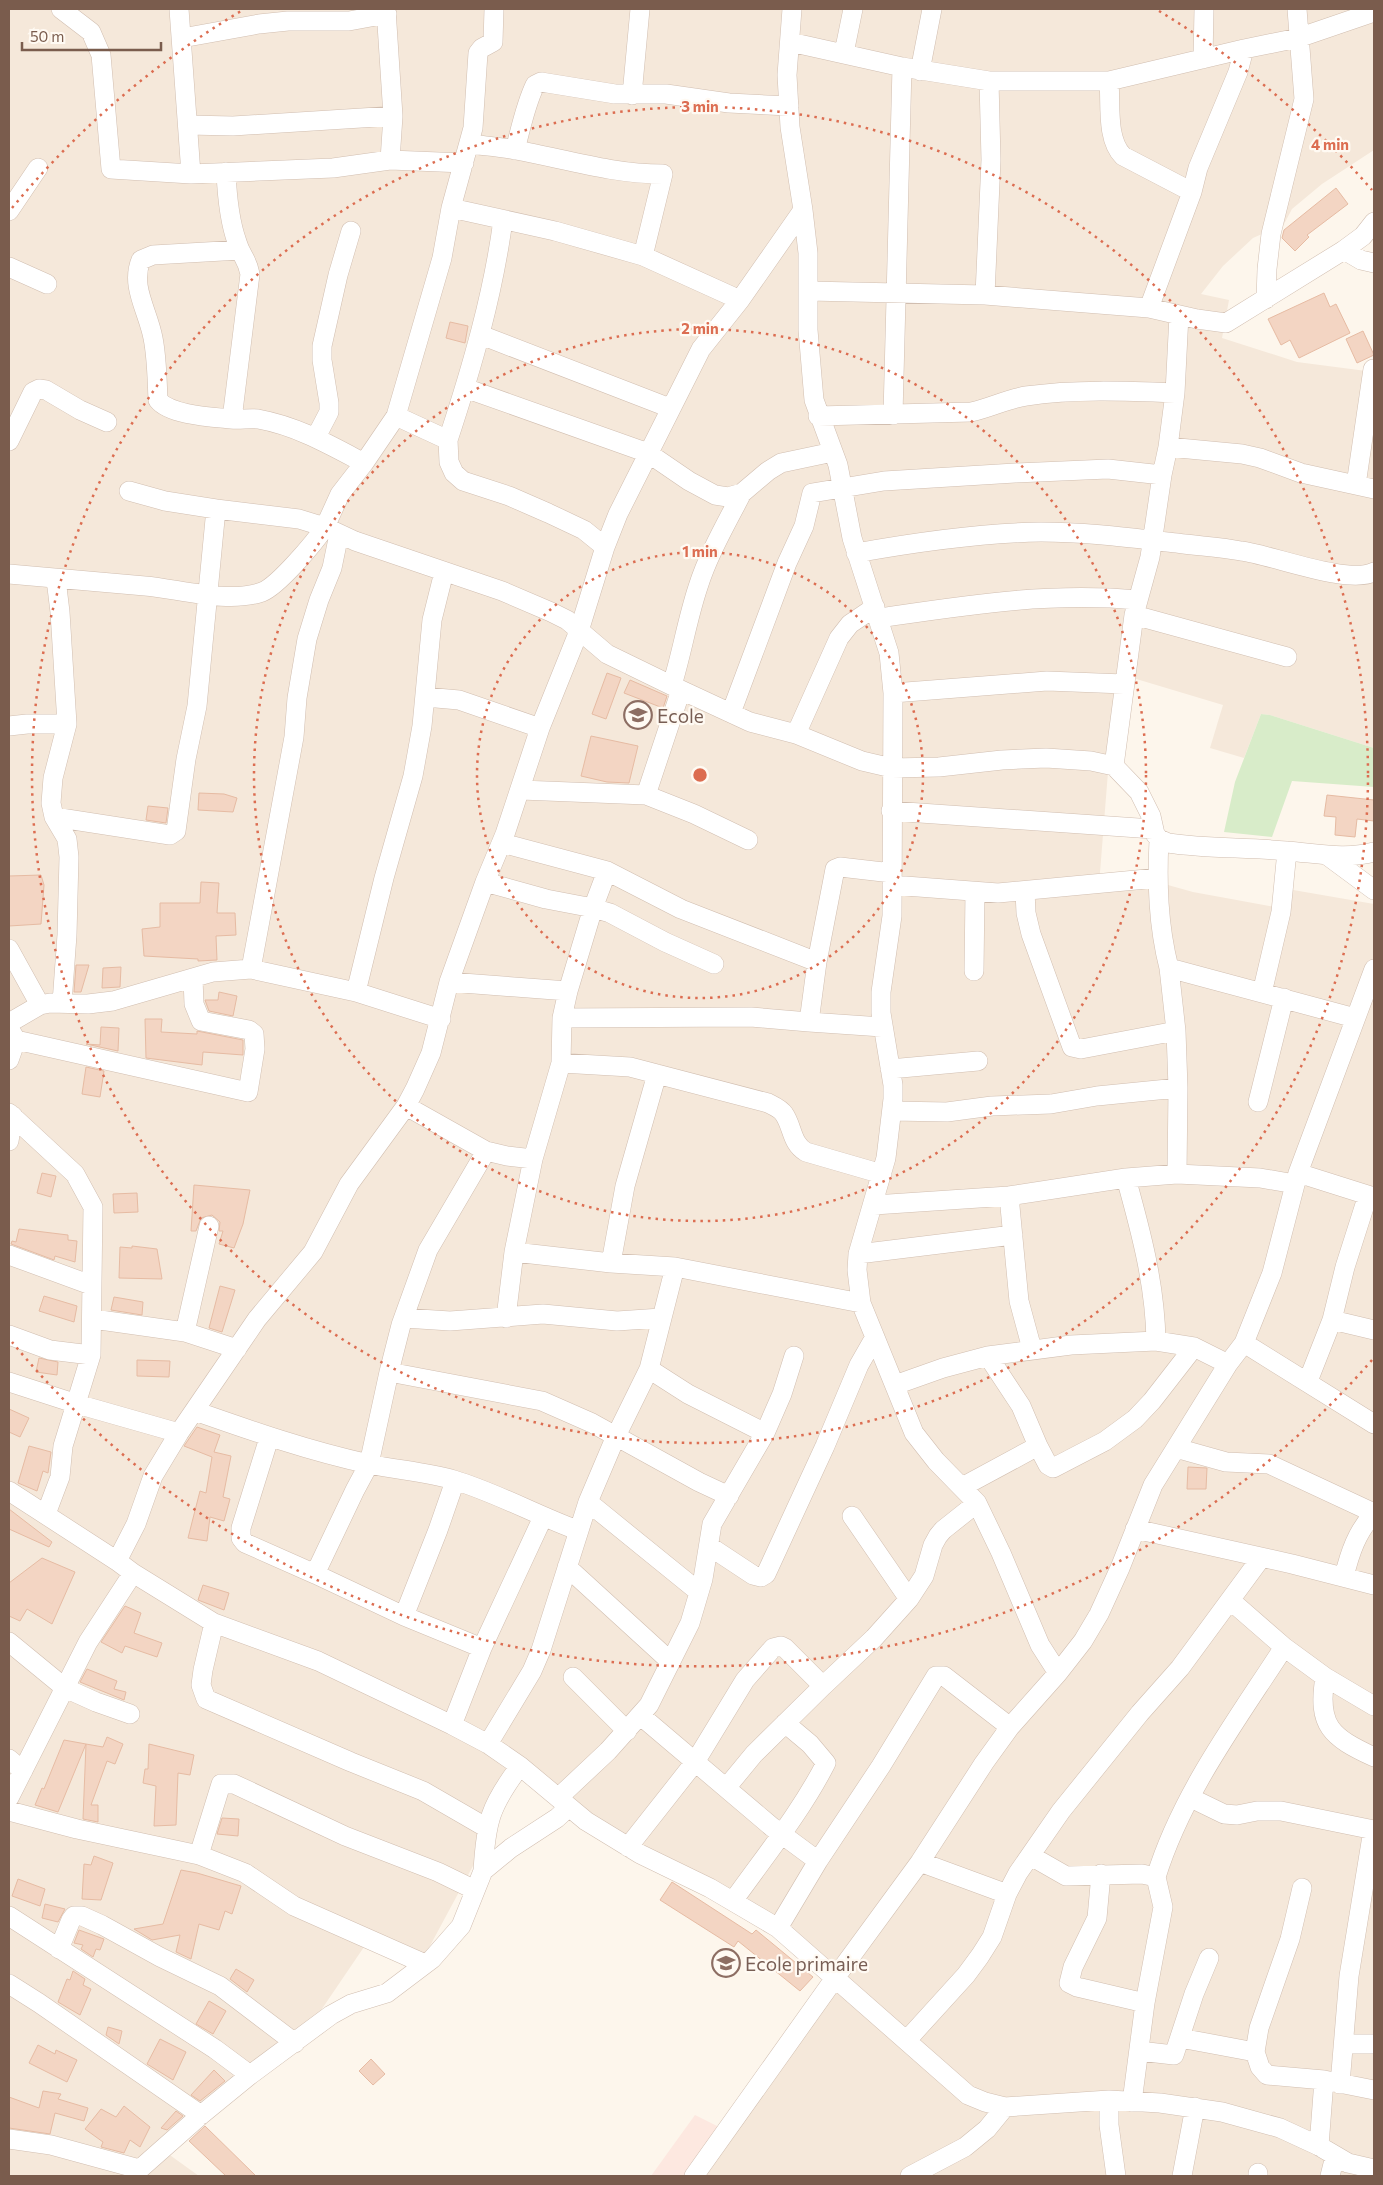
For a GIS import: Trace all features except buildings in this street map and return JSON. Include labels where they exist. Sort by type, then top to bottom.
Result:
[{"type":"street","points":[[62,9],[91,32],[101,55],[110,168],[191,174],[333,168],[390,160],[464,163]]},
{"type":"street","points":[[179,9],[191,174]]},
{"type":"street","points":[[251,969],[294,737],[297,698],[307,639],[319,600],[332,568],[332,530],[340,494],[396,416],[442,258],[451,208],[470,144],[474,116],[478,53],[493,42],[494,9]]},
{"type":"street","points":[[632,95],[640,9]]},
{"type":"street","points":[[792,9],[787,76],[789,106],[808,253],[808,330],[814,400],[842,487],[856,553],[889,653],[893,694],[892,916],[881,992],[882,1027],[893,1085],[892,1111],[882,1174],[858,1254],[857,1270],[861,1302],[914,1433],[936,1461],[977,1503],[1001,1553],[1040,1645],[1058,1673]]},
{"type":"street","points":[[844,53],[853,9]]},
{"type":"street","points":[[893,415],[911,69],[932,9]]},
{"type":"street","points":[[1203,58],[1204,9]]},
{"type":"street","points":[[1266,299],[1266,269],[1271,234],[1304,99],[1297,9]]},
{"type":"street","points":[[182,38],[258,24],[288,21],[348,21],[386,11],[393,116],[390,160]]},
{"type":"street","points":[[790,42],[911,69],[989,81],[1109,81],[1203,58],[1298,38],[1374,12]]},
{"type":"street","points":[[1149,308],[1192,192],[1198,168],[1238,72],[1244,49]]},
{"type":"street","points":[[985,295],[991,160],[989,81]]},
{"type":"street","points":[[1109,81],[1113,137],[1118,152],[1192,192]]},
{"type":"street","points":[[515,150],[524,113],[532,92],[538,84],[546,82],[596,92],[632,95],[666,94],[729,103],[789,106]]},
{"type":"street","points":[[188,125],[232,126],[393,116]]},
{"type":"street","points":[[470,144],[515,150],[555,160],[623,172],[663,174],[643,256]]},
{"type":"street","points":[[9,211],[38,168]]},
{"type":"street","points":[[226,172],[227,195],[236,241],[247,260],[250,274],[232,419]]},
{"type":"street","points":[[451,208],[643,256],[740,300]]},
{"type":"street","points":[[117,1561],[136,1524],[153,1476],[179,1433],[257,1320],[313,1252],[349,1184],[406,1106],[416,1089],[431,1053],[449,982],[485,882],[502,844],[540,728],[579,631],[605,547],[618,514],[701,349],[740,300],[802,210]]},
{"type":"street","points":[[503,220],[497,262],[481,335],[448,440],[449,462],[454,474],[463,481],[509,496],[548,513],[584,530],[605,547]]},
{"type":"street","points":[[809,291],[985,295],[1149,308],[1179,315],[1226,322],[1344,250],[1363,236],[1374,222]]},
{"type":"street","points":[[316,438],[328,412],[329,403],[322,360],[322,346],[338,275],[351,231]]},
{"type":"street","points":[[240,250],[152,255],[141,260],[136,272],[138,286],[154,340],[158,400],[164,406],[177,411],[232,419],[256,419],[294,428],[364,463]]},
{"type":"street","points":[[1344,250],[1361,260],[1374,263]]},
{"type":"street","points":[[9,267],[46,284]]},
{"type":"street","points":[[1114,766],[1136,608],[1150,557],[1168,447],[1175,393],[1179,315]]},
{"type":"street","points":[[481,335],[670,408]]},
{"type":"street","points":[[1168,447],[1222,451],[1251,456],[1301,473],[1365,487],[1373,369]]},
{"type":"street","points":[[465,388],[648,453],[689,481],[715,495],[728,497],[742,493]]},
{"type":"street","points":[[9,441],[33,392],[39,389],[46,390],[80,410],[107,422]]},
{"type":"street","points":[[818,416],[971,412],[1026,396],[1104,391],[1175,393]]},
{"type":"street","points":[[396,416],[448,440]]},
{"type":"street","points":[[646,794],[676,687],[681,656],[698,587],[707,562],[742,493],[768,471],[781,463],[832,452]]},
{"type":"street","points":[[731,714],[787,564],[804,526],[810,496],[815,491],[884,481],[1041,471],[1108,470],[1162,475]]},
{"type":"street","points":[[129,491],[165,501],[300,519],[502,592],[568,620],[607,654],[731,714],[750,722],[796,734],[862,761],[892,768],[939,767],[1002,760],[1046,758],[1092,761],[1114,766],[1139,792],[1146,803],[1156,834],[1159,921],[1169,968],[1176,1031],[1178,1088],[1177,1174]]},
{"type":"street","points":[[54,817],[100,822],[170,835],[176,831],[186,759],[197,706],[216,509]]},
{"type":"street","points":[[9,574],[147,586],[209,596],[251,595],[264,591],[332,530]]},
{"type":"street","points":[[856,553],[956,538],[1041,532],[1108,535],[1241,550],[1339,574],[1368,575],[1374,572]]},
{"type":"street","points":[[356,992],[384,878],[413,776],[426,698],[432,620],[444,572]]},
{"type":"street","points":[[56,578],[67,724],[53,778],[52,810],[66,838],[69,857],[67,935],[62,1003]]},
{"type":"street","points":[[796,734],[840,638],[850,624],[877,613],[1016,599],[1095,596],[1287,657]]},
{"type":"street","points":[[893,694],[1018,683],[1124,684]]},
{"type":"street","points":[[426,698],[459,700],[540,728]]},
{"type":"street","points":[[9,726],[67,724]]},
{"type":"street","points":[[521,790],[646,794],[694,814],[748,840]]},
{"type":"street","points":[[891,812],[1156,834],[1168,843],[1178,845],[1288,851],[1328,856],[1365,855],[1374,852]]},
{"type":"street","points":[[502,844],[607,871],[681,909],[817,962]]},
{"type":"street","points":[[1262,993],[1281,912],[1288,851]]},
{"type":"street","points":[[1328,856],[1374,890]]},
{"type":"street","points":[[809,1022],[817,962],[835,869],[840,867],[892,879],[975,892],[998,893],[1157,878]]},
{"type":"street","points":[[506,1318],[514,1252],[533,1159],[560,1062],[562,1018],[568,991],[593,908],[607,871]]},
{"type":"street","points":[[485,882],[546,899],[610,913],[665,942],[714,964]]},
{"type":"street","points":[[1025,891],[1026,913],[1031,934],[1072,1047],[1081,1049],[1176,1031]]},
{"type":"street","points":[[974,971],[975,892]]},
{"type":"street","points":[[13,948],[40,1005]]},
{"type":"street","points":[[1169,968],[1355,1018]]},
{"type":"street","points":[[9,1060],[11,1030],[40,1005],[62,1003],[88,1004],[113,1001],[213,972],[251,969],[356,992],[441,1019]]},
{"type":"street","points":[[694,2176],[920,1862],[965,1790],[1010,1727],[1058,1673],[1083,1641],[1099,1614],[1120,1568],[1153,1485],[1228,1364],[1244,1343],[1272,1273],[1297,1178],[1374,969]]},
{"type":"street","points":[[11,1030],[248,1092],[255,1049],[254,1034],[250,1030],[201,1021],[194,1004],[193,978]]},
{"type":"street","points":[[449,982],[568,991]]},
{"type":"street","points":[[1258,1102],[1284,998]]},
{"type":"street","points":[[562,1018],[751,1017],[882,1027]]},
{"type":"street","points":[[890,1069],[978,1061]]},
{"type":"street","points":[[560,1062],[630,1067],[768,1103],[785,1115],[800,1148],[806,1152],[882,1174]]},
{"type":"street","points":[[610,1263],[625,1186],[658,1074]]},
{"type":"street","points":[[892,1111],[947,1112],[992,1106],[1052,1104],[1097,1096],[1178,1088]]},
{"type":"street","points":[[406,1106],[486,1151],[533,1159]]},
{"type":"street","points":[[9,1141],[11,1115]]},
{"type":"street","points":[[11,1115],[75,1174],[93,1207],[91,1355],[64,1446],[60,1477],[46,1514]]},
{"type":"street","points":[[315,1574],[369,1464],[389,1372],[412,1290],[428,1250],[486,1151]]},
{"type":"street","points":[[874,1205],[1009,1196],[1126,1178],[1177,1174],[1297,1178],[1371,1196],[1345,1267],[1332,1320],[1308,1381]]},
{"type":"street","points":[[1126,1178],[1148,1260],[1156,1309],[1156,1341]]},
{"type":"street","points":[[1009,1196],[1019,1301],[1032,1349]]},
{"type":"street","points":[[185,1332],[209,1226]]},
{"type":"street","points":[[858,1254],[1013,1235]]},
{"type":"street","points":[[514,1252],[610,1263],[675,1267],[861,1302]]},
{"type":"street","points":[[9,1254],[91,1285]]},
{"type":"street","points":[[488,1744],[532,1671],[541,1650],[588,1502],[616,1436],[649,1369],[675,1267]]},
{"type":"street","points":[[404,1318],[450,1321],[543,1314],[618,1321],[661,1318]]},
{"type":"street","points":[[93,1318],[185,1332],[237,1349]]},
{"type":"street","points":[[1332,1320],[1374,1330]]},
{"type":"street","points":[[9,1335],[50,1350],[91,1355]]},
{"type":"street","points":[[709,1546],[753,1575],[761,1577],[766,1574],[860,1365],[875,1337]]},
{"type":"street","points":[[895,1385],[943,1368],[988,1356],[1032,1349],[1156,1341],[1194,1347],[1228,1364]]},
{"type":"street","points":[[1244,1343],[1308,1381],[1374,1424]]},
{"type":"street","points":[[988,1356],[1021,1406],[1038,1446],[1048,1465],[1053,1468],[1105,1441],[1144,1411],[1194,1347]]},
{"type":"street","points":[[483,1871],[512,1848],[557,1818],[564,1802],[649,1705],[690,1623],[699,1592],[712,1524],[765,1432],[782,1394],[794,1356]]},
{"type":"street","points":[[649,1369],[688,1394],[765,1432]]},
{"type":"street","points":[[389,1372],[542,1401],[592,1423],[699,1482],[729,1496]]},
{"type":"street","points":[[9,1382],[77,1404],[179,1433]]},
{"type":"street","points":[[195,1411],[270,1438],[369,1464],[455,1481],[498,1495],[543,1517],[578,1530]]},
{"type":"street","points":[[270,1438],[241,1528],[241,1538],[245,1543],[404,1616],[482,1648]]},
{"type":"street","points":[[962,1487],[1038,1446]]},
{"type":"street","points":[[1176,1448],[1226,1462],[1269,1464],[1374,1513],[1361,1529],[1352,1547],[1344,1577]]},
{"type":"street","points":[[404,1616],[455,1481]]},
{"type":"street","points":[[9,1491],[133,1573],[214,1623],[318,1661],[488,1744],[520,1766],[586,1821],[628,1847],[734,1901],[778,1928],[968,2095],[1005,2107],[1109,2100],[1195,2107],[1222,2112],[1280,2128],[1319,2146],[1348,2163],[1374,2169]]},
{"type":"street","points":[[588,1502],[699,1592]]},
{"type":"street","points":[[726,1788],[754,1754],[822,1686],[874,1638],[910,1599],[924,1576],[933,1545],[938,1536],[977,1503]]},
{"type":"street","points":[[852,1516],[910,1599]]},
{"type":"street","points":[[452,1725],[482,1648],[543,1517]]},
{"type":"street","points":[[1135,1529],[1374,1585]]},
{"type":"street","points":[[907,2040],[966,1975],[980,1956],[992,1938],[1007,1894],[1018,1873],[1061,1812],[1140,1713],[1180,1668],[1261,1558]]},
{"type":"street","points":[[567,1568],[671,1662]]},
{"type":"street","points":[[9,1798],[16,1765],[65,1688],[88,1642],[133,1573]]},
{"type":"street","points":[[1230,1600],[1284,1647],[1325,1677],[1374,1706]]},
{"type":"street","points":[[214,1623],[202,1670],[201,1685],[206,1699],[423,1791],[487,1828]]},
{"type":"street","points":[[9,1642],[65,1688],[130,1714]]},
{"type":"street","points":[[628,1847],[695,1762],[714,1734],[745,1680],[773,1648],[781,1646],[785,1648],[822,1686]]},
{"type":"street","points":[[1132,2102],[1145,2003],[1163,1907],[1156,1877],[1172,1833],[1190,1798],[1220,1746],[1284,1647]]},
{"type":"street","points":[[778,1928],[818,1861],[857,1803],[936,1676],[944,1676],[1010,1727]]},
{"type":"street","points":[[573,1677],[627,1731]]},
{"type":"street","points":[[1325,1677],[1321,1700],[1323,1713],[1328,1725],[1345,1741],[1374,1757]]},
{"type":"street","points":[[641,1716],[781,1834],[818,1861]]},
{"type":"street","points":[[734,1901],[781,1834],[826,1763],[824,1758],[810,1744],[785,1723]]},
{"type":"street","points":[[9,2139],[51,2145],[135,2173],[250,2074],[331,2015],[351,2004],[387,1993],[440,1952],[462,1926],[483,1871],[487,1828],[494,1804],[520,1766]]},
{"type":"street","points":[[199,1855],[221,1784],[234,1784],[345,1836],[432,1869],[475,1890]]},
{"type":"street","points":[[1190,1798],[1224,1814],[1238,1816],[1262,1811],[1281,1812],[1374,1830],[1349,1976],[1344,2044],[1332,2082],[1319,2146]]},
{"type":"street","points":[[9,1810],[77,1829],[199,1855],[245,1873],[294,1906],[425,1964]]},
{"type":"street","points":[[1031,1856],[1066,1876],[1142,1874],[1156,1877]]},
{"type":"street","points":[[920,1862],[1007,1894]]},
{"type":"street","points":[[1101,1874],[1097,1918],[1073,1967],[1069,1983],[1077,1987],[1145,2003]]},
{"type":"street","points":[[1302,1888],[1290,1939],[1259,2028],[1255,2052],[1256,2060],[1262,2072],[1268,2076],[1332,2082],[1374,2090]]},
{"type":"street","points":[[9,1916],[215,2049],[250,2074]]},
{"type":"street","points":[[59,1949],[71,1920],[74,1916],[82,1916],[102,1924],[160,1958],[220,1986],[295,2042]]},
{"type":"street","points":[[1139,2051],[1174,2055],[1194,1994],[1209,1958]]},
{"type":"street","points":[[9,1984],[201,2115]]},
{"type":"street","points":[[1180,2038],[1255,2052]]},
{"type":"street","points":[[1344,2044],[1374,2044]]},
{"type":"street","points":[[1109,2100],[1109,2125],[1116,2176]]},
{"type":"street","points":[[910,2176],[971,2142],[987,2129],[1005,2107]]},
{"type":"street","points":[[1182,2176],[1195,2107]]},
{"type":"street","points":[[1330,2176],[1335,2156]]},
{"type":"shaded area","points":[[9,9],[1374,9],[1374,150],[1322,184],[1292,209],[1284,224],[1253,238],[1223,266],[1201,294],[1229,300],[1222,338],[1297,362],[1374,372],[1374,748],[1270,715],[1261,714],[1244,758],[1210,748],[1223,705],[1123,675],[1108,772],[1099,885],[1150,880],[1193,892],[1275,907],[1276,887],[1374,904],[1374,2176],[687,2176],[829,1980],[742,1911],[511,1769],[481,1851],[424,1957],[366,1944],[311,2025],[160,2148],[199,2176],[9,2176]]},
{"type":"shaded area","points":[[695,2115],[723,2129],[687,2176],[651,2176]]},
{"type":"green space","points":[[1261,714],[1270,715],[1374,748],[1374,787],[1292,781],[1272,837],[1224,832],[1235,782]]},
{"type":"place","name":"Ecole","points":[[638,715]]},
{"type":"place","name":"Ecole primaire","points":[[726,1963]]}]
